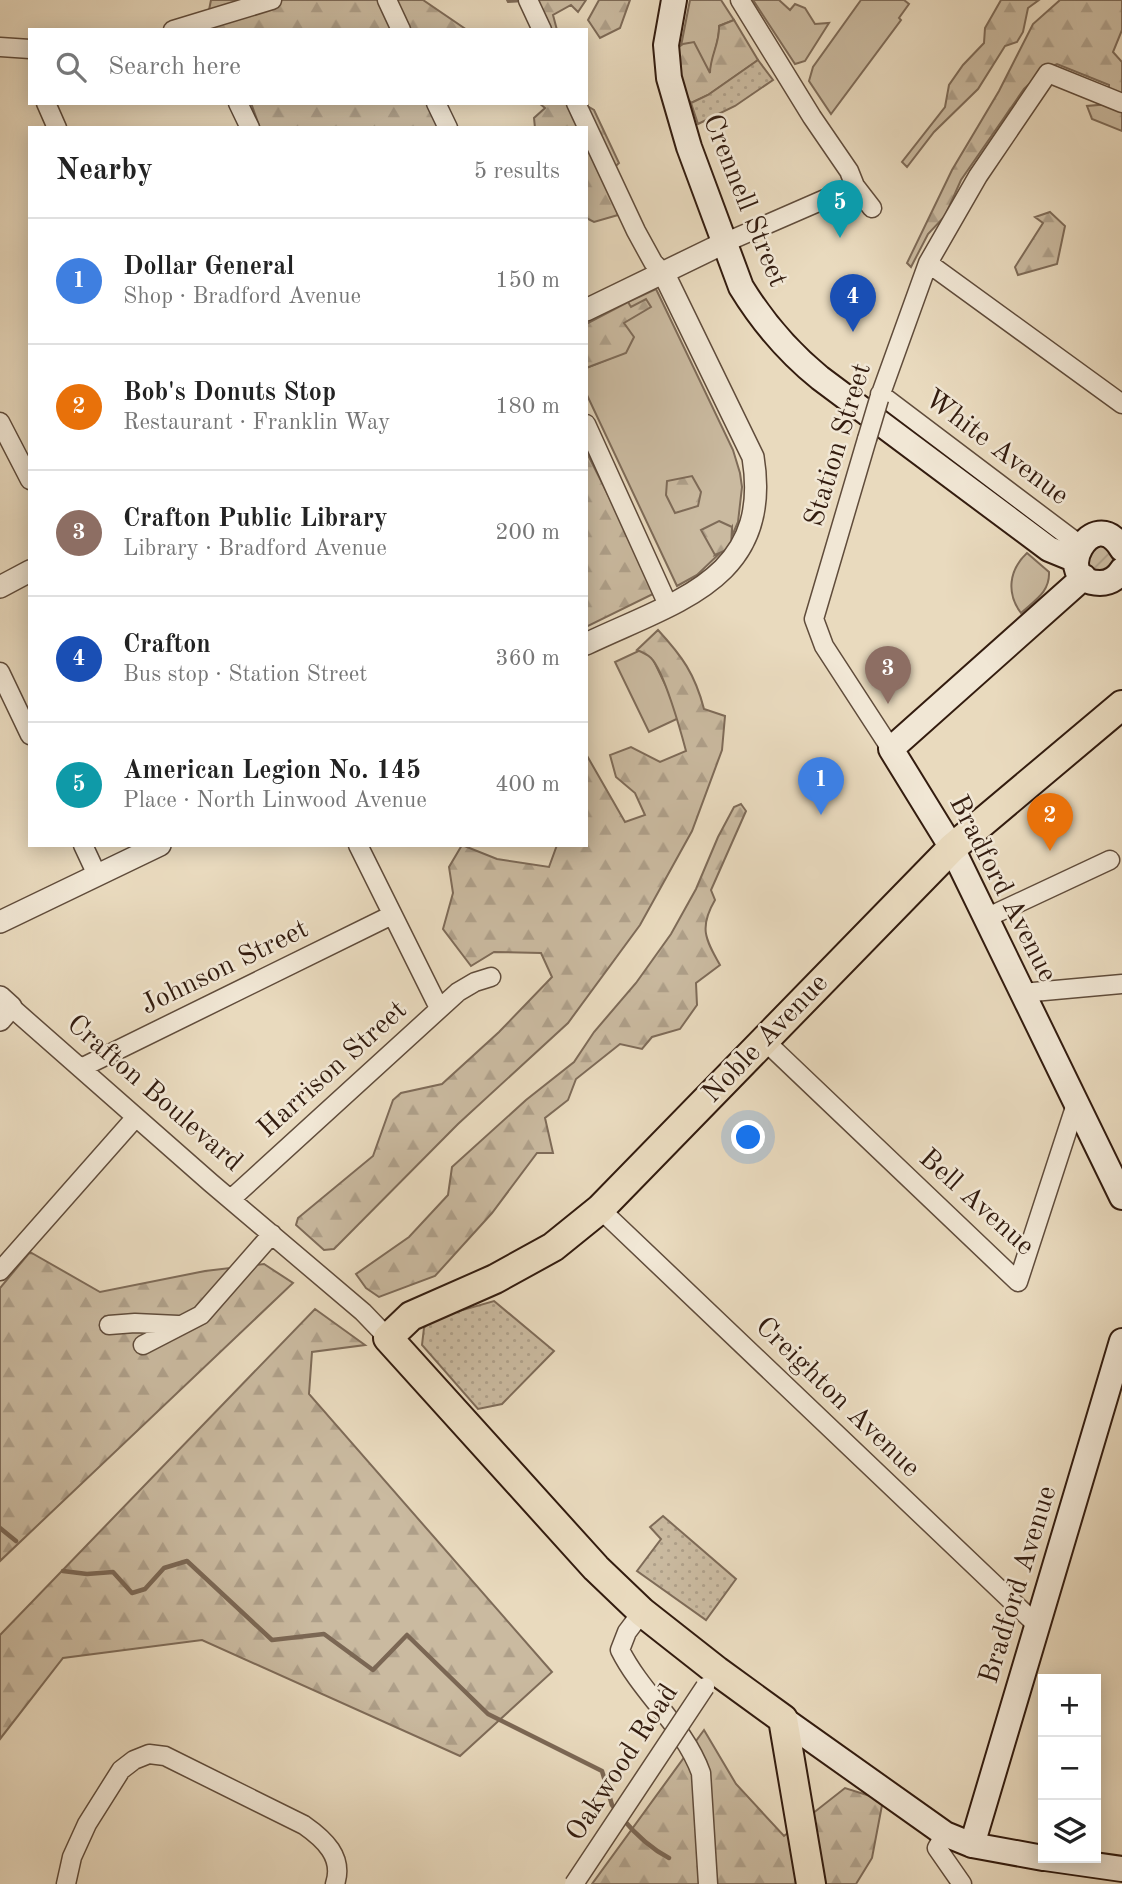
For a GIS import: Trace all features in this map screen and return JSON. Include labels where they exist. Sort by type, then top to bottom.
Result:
[{"type":"main road","name":"Crennell Street","points":[[674,0],[666,45],[669,78],[689,147],[724,243],[741,287],[757,313],[808,368],[1049,549],[1080,561]]},
{"type":"main road","points":[[891,749],[1080,561],[1085,540],[1100,534],[1119,541]]},
{"type":"main road","points":[[1080,561],[1096,583],[1112,580],[1122,570]]},
{"type":"main road","name":"Noble Avenue","points":[[388,1338],[411,1316],[495,1279],[553,1247],[600,1209],[952,848],[1122,705]]},
{"type":"main road","name":"Bradford Avenue","points":[[891,749],[952,848],[1122,1197]]},
{"type":"main road","points":[[388,1338],[596,1568],[711,1679],[783,1718],[945,1834],[972,1845],[1038,1857]]},
{"type":"main road","name":"Bradford Avenue","points":[[972,1845],[1122,1341]]},
{"type":"main road","points":[[783,1718],[811,1884]]},
{"type":"main road","points":[[1079,1863],[1122,1869]]},
{"type":"street","points":[[202,26],[271,0]]},
{"type":"street","points":[[387,0],[400,28]]},
{"type":"street","points":[[528,0],[541,28]]},
{"type":"street","points":[[740,0],[872,208]]},
{"type":"street","points":[[0,47],[26,49]]},
{"type":"street","name":"Station Street","points":[[814,618],[879,396],[928,263],[978,176],[1048,74],[1122,103]]},
{"type":"street","points":[[47,105],[56,126]]},
{"type":"street","points":[[239,105],[249,126]]},
{"type":"street","points":[[437,105],[447,126]]},
{"type":"street","points":[[577,105],[587,126]]},
{"type":"street","points":[[588,129],[636,231],[653,262],[664,274],[753,457],[758,484],[755,508],[746,539],[722,573],[694,592],[588,643]]},
{"type":"street","points":[[588,309],[664,274],[852,178]]},
{"type":"street","points":[[928,263],[1122,404]]},
{"type":"street","name":"White Avenue","points":[[879,396],[1080,561]]},
{"type":"street","points":[[0,422],[28,476]]},
{"type":"street","points":[[588,428],[668,605]]},
{"type":"street","points":[[0,587],[28,571]]},
{"type":"street","name":"Bradford Avenue","points":[[814,618],[824,646],[891,749]]},
{"type":"street","points":[[0,672],[28,731]]},
{"type":"street","points":[[84,847],[97,875]]},
{"type":"street","points":[[0,922],[156,847]]},
{"type":"street","points":[[359,847],[439,1009]]},
{"type":"street","points":[[986,918],[1110,860]]},
{"type":"street","name":"Johnson Street","points":[[81,1068],[392,915]]},
{"type":"street","name":"Harrison Street","points":[[232,1199],[458,992],[475,982],[491,978]]},
{"type":"street","points":[[1023,993],[1122,984]]},
{"type":"street","name":"Crafton Boulevard","points":[[4,1008],[81,1068],[363,1312],[388,1338]]},
{"type":"street","name":"Bell Avenue","points":[[765,1041],[1018,1282],[1076,1104]]},
{"type":"street","points":[[0,1270],[136,1117]]},
{"type":"street","name":"Creighton Avenue","points":[[600,1209],[1038,1626]]},
{"type":"street","points":[[143,1345],[201,1315],[272,1234]]},
{"type":"street","points":[[109,1325],[182,1325]]},
{"type":"street","points":[[642,1612],[627,1632],[620,1650],[630,1669],[661,1705],[696,1759],[701,1773],[708,1884]]},
{"type":"street","name":"Oakwood Road","points":[[574,1884],[711,1679]]},
{"type":"street","points":[[66,1884],[72,1857],[86,1825],[121,1770],[149,1754],[165,1756],[304,1825],[324,1839],[335,1856],[338,1876],[335,1884]]},
{"type":"street","points":[[945,1834],[937,1848],[962,1884]]},
{"type":"green space","points":[[211,0],[423,0],[464,28],[205,28]]},
{"type":"green space","points":[[507,0],[586,0],[578,12],[571,5],[553,15],[556,28],[544,28],[525,1]]},
{"type":"green space","points":[[599,0],[630,0],[620,28],[600,38],[588,20]]},
{"type":"green space","points":[[690,0],[721,0],[734,20],[719,26],[711,75],[681,46]]},
{"type":"green space","points":[[753,0],[779,0],[790,10],[795,4],[805,8],[815,24],[829,23],[805,61],[795,64]]},
{"type":"green space","points":[[861,0],[904,0],[909,4],[899,18],[901,20],[831,114],[809,81],[813,67]]},
{"type":"green space","points":[[1001,0],[1039,0],[1028,8],[1023,32],[1017,42],[1005,46],[978,89],[934,132],[907,167],[902,162],[945,107],[949,85],[984,43],[985,28]]},
{"type":"green space","points":[[1060,0],[1122,0],[1122,30],[1113,52],[1122,62],[1122,131],[1092,119],[1087,106],[1109,104],[1109,85],[1057,64],[1043,71],[1024,89],[961,180],[945,216],[928,234],[911,267],[907,263],[952,170],[999,91],[1033,24]]},
{"type":"green space","points":[[734,20],[758,60],[708,95],[691,103],[671,72],[672,52],[683,44],[694,42],[710,73],[719,26]]},
{"type":"green space","points":[[758,60],[773,80],[735,106],[698,124],[691,103],[708,95]]},
{"type":"green space","points":[[252,105],[430,105],[439,126],[259,126]]},
{"type":"green space","points":[[541,105],[585,105],[594,110],[619,163],[605,176],[618,215],[594,222],[588,219],[588,126],[535,126],[534,118],[545,108]]},
{"type":"green space","points":[[1050,212],[1065,226],[1057,264],[1018,275],[1015,267],[1043,223],[1035,217]]},
{"type":"green space","points":[[656,289],[733,450],[740,473],[742,487],[738,522],[732,536],[732,527],[715,555],[720,553],[697,575],[677,586],[588,397],[588,367],[626,352],[624,323],[630,308],[628,302]]},
{"type":"green space","points":[[646,299],[651,307],[624,323],[634,337],[626,353],[588,367],[588,323],[628,302],[631,307]]},
{"type":"green space","points":[[588,455],[657,592],[588,626]]},
{"type":"green space","points":[[692,476],[701,492],[698,506],[675,513],[666,495],[667,481]]},
{"type":"green space","points":[[719,521],[732,527],[731,548],[715,555],[701,530]]},
{"type":"green space","points":[[1100,546],[1109,550],[1113,559],[1109,568],[1100,572],[1091,568],[1087,559],[1091,550]]},
{"type":"green space","points":[[1027,553],[1049,572],[1049,579],[1041,595],[1021,613],[1013,598],[1012,582],[1016,567]]},
{"type":"green space","points":[[658,630],[687,666],[704,709],[725,716],[722,750],[692,831],[640,925],[568,1023],[458,1124],[334,1249],[324,1250],[296,1225],[298,1218],[373,1156],[393,1100],[401,1093],[442,1084],[499,1032],[552,977],[541,953],[494,952],[471,966],[443,929],[453,893],[449,867],[461,847],[497,859],[549,867],[556,847],[588,847],[588,757],[625,822],[645,815],[635,793],[616,777],[610,755],[631,747],[660,762],[686,751],[661,675],[651,658],[637,650]]},
{"type":"green space","points":[[647,647],[681,717],[649,732],[615,662]]},
{"type":"green space","points":[[741,804],[746,811],[711,890],[715,900],[707,918],[706,933],[720,965],[696,983],[697,1005],[680,1029],[652,1037],[642,1049],[620,1044],[576,1079],[568,1100],[545,1118],[553,1153],[537,1153],[492,1213],[435,1276],[379,1297],[366,1288],[356,1274],[409,1237],[448,1195],[452,1167],[526,1100],[574,1062],[594,1032],[636,983],[671,934],[696,889],[734,807]]},
{"type":"green space","points":[[30,1252],[100,1292],[205,1271],[264,1264],[293,1283],[0,1561],[0,1288]]},
{"type":"green space","points":[[494,1301],[554,1351],[502,1404],[478,1409],[422,1345],[424,1328],[431,1319]]},
{"type":"green space","points":[[315,1309],[365,1345],[312,1352],[309,1394],[552,1672],[460,1756],[202,1640],[63,1658],[0,1739],[0,1635]]},
{"type":"green space","points":[[663,1516],[736,1579],[706,1620],[637,1571],[661,1539],[650,1527]]},
{"type":"green space","points":[[704,1730],[736,1784],[784,1836],[845,1788],[883,1800],[872,1858],[856,1884],[592,1884]]},
{"type":"waterway","points":[[0,1528],[16,1541]]},
{"type":"waterway","points":[[63,1571],[87,1574],[113,1572],[132,1593],[145,1589],[164,1568],[187,1561],[272,1640],[324,1634],[373,1670],[407,1635],[488,1714],[602,1771],[612,1805],[617,1812]]},
{"type":"waterway","points":[[622,1818],[644,1841],[669,1858]]},
{"type":"place","name":"American Legion No. 145","points":[[840,238]]},
{"type":"place","name":"Crafton","points":[[853,332]]},
{"type":"place","name":"Crafton Public Library","points":[[888,704]]},
{"type":"place","name":"Dollar General","points":[[821,815]]},
{"type":"place","name":"Bob's Donuts Stop","points":[[1050,851]]}]
